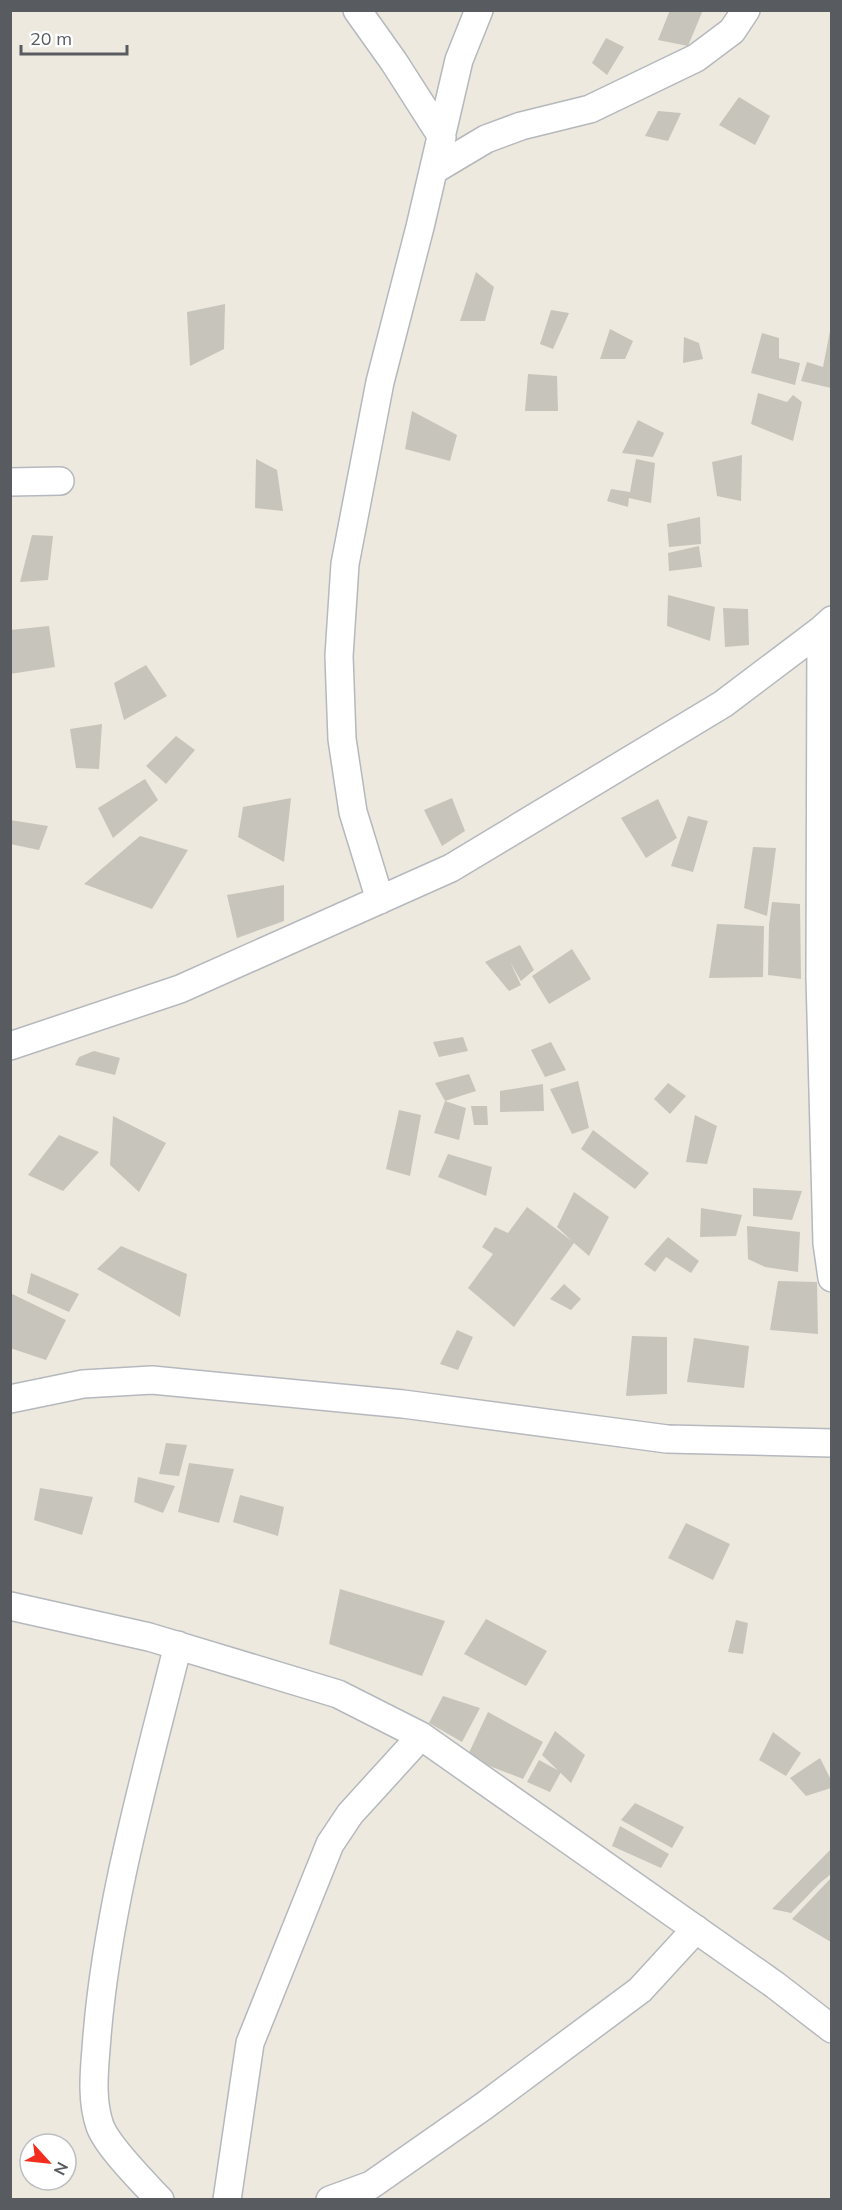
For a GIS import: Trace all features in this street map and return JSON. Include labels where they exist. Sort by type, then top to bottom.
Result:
[{"type":"street","points":[[357,10],[442,136]]},
{"type":"street","points":[[380,900],[353,812],[342,739],[339,656],[345,564],[380,382],[434,170],[459,60],[479,10]]},
{"type":"street","points":[[434,170],[486,139],[521,126],[590,109],[696,58],[732,31],[746,10]]},
{"type":"street","points":[[10,482],[60,481]]},
{"type":"street","points":[[10,1046],[180,989],[451,868],[723,704],[826,625]]},
{"type":"street","points":[[826,625],[820,977],[831,1278]]},
{"type":"street","points":[[10,1398],[83,1384],[152,1380],[403,1404],[667,1439],[831,1443]]},
{"type":"street","points":[[10,1606],[149,1636],[338,1694],[421,1736],[696,1929],[831,2029]]},
{"type":"street","points":[[160,2199],[131,2168],[101,2129],[94,2106],[102,1982],[132,1829],[178,1646]]},
{"type":"street","points":[[227,2199],[250,2043],[330,1844],[350,1814],[421,1736]]},
{"type":"street","points":[[330,2199],[371,2185],[513,2085],[640,1990],[696,1929]]},
{"type":"building","points":[[670,10],[703,10],[688,46],[658,40]]},
{"type":"building","points":[[606,38],[624,47],[607,75],[592,63]]},
{"type":"building","points":[[739,97],[770,116],[755,145],[719,125]]},
{"type":"building","points":[[658,111],[681,113],[668,141],[645,136]]},
{"type":"building","points":[[476,272],[494,287],[485,321],[460,321]]},
{"type":"building","points":[[225,304],[224,349],[190,366],[187,312]]},
{"type":"building","points":[[551,310],[569,313],[553,349],[540,344]]},
{"type":"building","points":[[610,329],[633,341],[625,359],[600,359]]},
{"type":"building","points":[[830,331],[831,388],[801,381],[807,362],[823,367]]},
{"type":"building","points":[[762,333],[779,338],[779,358],[800,363],[795,385],[751,373]]},
{"type":"building","points":[[684,337],[699,343],[703,359],[683,363]]},
{"type":"building","points":[[528,374],[557,376],[558,411],[525,411]]},
{"type":"building","points":[[758,393],[787,402],[793,395],[802,402],[793,441],[751,424]]},
{"type":"building","points":[[412,411],[457,435],[450,461],[405,449]]},
{"type":"building","points":[[638,420],[664,433],[653,457],[622,453]]},
{"type":"building","points":[[742,455],[741,501],[717,496],[712,462]]},
{"type":"building","points":[[256,459],[277,470],[283,511],[255,508]]},
{"type":"building","points":[[636,459],[655,463],[651,503],[629,498],[628,507],[607,501],[611,489],[630,492]]},
{"type":"building","points":[[700,517],[701,544],[669,547],[667,524]]},
{"type":"building","points":[[32,535],[53,536],[48,580],[20,582]]},
{"type":"building","points":[[699,546],[702,567],[669,571],[668,553]]},
{"type":"building","points":[[668,595],[715,607],[710,641],[667,626]]},
{"type":"building","points":[[723,608],[748,609],[749,645],[725,647]]},
{"type":"building","points":[[49,626],[55,667],[10,674],[10,630]]},
{"type":"building","points":[[146,665],[167,696],[124,720],[114,683]]},
{"type":"building","points":[[102,724],[99,769],[76,768],[70,729]]},
{"type":"building","points":[[176,736],[195,750],[166,784],[146,766]]},
{"type":"building","points":[[145,779],[158,800],[113,838],[98,808]]},
{"type":"building","points":[[291,798],[284,862],[238,837],[243,807]]},
{"type":"building","points":[[452,798],[465,831],[442,846],[424,810]]},
{"type":"building","points":[[658,799],[677,838],[646,858],[621,818]]},
{"type":"building","points":[[688,816],[708,821],[693,872],[671,866]]},
{"type":"building","points":[[10,820],[48,826],[39,850],[10,844]]},
{"type":"building","points":[[140,836],[188,850],[152,909],[84,884]]},
{"type":"building","points":[[753,847],[776,848],[767,916],[744,908]]},
{"type":"building","points":[[284,885],[284,921],[237,938],[227,895]]},
{"type":"building","points":[[772,902],[800,904],[801,979],[768,975]]},
{"type":"building","points":[[717,924],[764,926],[763,977],[709,978]]},
{"type":"building","points":[[520,945],[534,970],[521,981],[510,962],[521,985],[509,991],[485,962]]},
{"type":"building","points":[[572,949],[591,979],[549,1004],[532,976]]},
{"type":"building","points":[[463,1037],[468,1051],[439,1057],[433,1042]]},
{"type":"building","points":[[551,1042],[566,1070],[545,1077],[531,1050]]},
{"type":"building","points":[[94,1051],[120,1058],[115,1075],[75,1065],[79,1057]]},
{"type":"building","points":[[469,1074],[476,1091],[445,1101],[435,1083]]},
{"type":"building","points":[[578,1081],[589,1128],[572,1134],[550,1089]]},
{"type":"building","points":[[668,1083],[686,1096],[670,1114],[654,1099]]},
{"type":"building","points":[[543,1084],[544,1111],[500,1112],[500,1091]]},
{"type":"building","points":[[445,1101],[466,1108],[459,1140],[434,1133]]},
{"type":"building","points":[[471,1106],[487,1106],[488,1125],[474,1125]]},
{"type":"building","points":[[399,1110],[421,1115],[410,1176],[386,1169]]},
{"type":"building","points":[[695,1115],[717,1126],[707,1164],[686,1162]]},
{"type":"building","points":[[113,1116],[166,1143],[139,1192],[110,1165]]},
{"type":"building","points":[[593,1130],[649,1173],[635,1189],[581,1149]]},
{"type":"building","points":[[59,1135],[99,1152],[63,1191],[28,1175]]},
{"type":"building","points":[[448,1154],[492,1167],[486,1196],[438,1177]]},
{"type":"building","points":[[753,1188],[802,1191],[792,1220],[753,1216]]},
{"type":"building","points":[[574,1192],[609,1217],[589,1256],[574,1243],[514,1327],[468,1288],[493,1254],[482,1247],[495,1227],[508,1233],[527,1207],[572,1241],[557,1227]]},
{"type":"building","points":[[701,1208],[742,1215],[736,1236],[700,1237]]},
{"type":"building","points":[[747,1226],[800,1232],[798,1272],[765,1267],[748,1259]]},
{"type":"building","points":[[668,1237],[699,1261],[691,1273],[666,1257],[655,1272],[644,1264]]},
{"type":"building","points":[[121,1246],[187,1274],[180,1317],[97,1269]]},
{"type":"building","points":[[31,1273],[79,1294],[69,1312],[27,1293]]},
{"type":"building","points":[[778,1281],[817,1282],[818,1334],[770,1330]]},
{"type":"building","points":[[564,1284],[581,1299],[571,1310],[550,1299]]},
{"type":"building","points":[[10,1293],[66,1320],[46,1360],[10,1348]]},
{"type":"building","points":[[457,1330],[473,1337],[458,1370],[440,1364]]},
{"type":"building","points":[[632,1336],[667,1337],[667,1394],[626,1396]]},
{"type":"building","points":[[694,1338],[749,1346],[744,1388],[687,1382]]},
{"type":"building","points":[[166,1443],[187,1445],[179,1476],[159,1474]]},
{"type":"building","points":[[189,1463],[234,1469],[219,1523],[178,1512]]},
{"type":"building","points":[[138,1477],[175,1486],[163,1513],[134,1502]]},
{"type":"building","points":[[40,1488],[93,1497],[82,1535],[34,1520]]},
{"type":"building","points":[[240,1495],[284,1507],[278,1536],[233,1522]]},
{"type":"building","points":[[686,1523],[730,1544],[713,1580],[668,1558]]},
{"type":"building","points":[[340,1589],[445,1621],[422,1676],[329,1644]]},
{"type":"building","points":[[486,1619],[547,1651],[526,1686],[464,1654]]},
{"type":"building","points":[[736,1620],[748,1623],[743,1654],[728,1652]]},
{"type":"building","points":[[443,1696],[480,1708],[462,1742],[429,1723]]},
{"type":"building","points":[[488,1712],[543,1742],[523,1779],[467,1757]]},
{"type":"building","points":[[555,1731],[585,1755],[571,1783],[542,1755]]},
{"type":"building","points":[[773,1732],[801,1753],[786,1776],[759,1760]]},
{"type":"building","points":[[820,1758],[831,1780],[831,1788],[806,1796],[790,1778]]},
{"type":"building","points":[[539,1760],[561,1772],[550,1792],[527,1782]]},
{"type":"building","points":[[635,1803],[684,1827],[672,1848],[621,1820]]},
{"type":"building","points":[[620,1826],[669,1854],[661,1868],[612,1846]]},
{"type":"building","points":[[831,1849],[831,1874],[791,1913],[772,1909]]},
{"type":"building","points":[[831,1878],[831,1942],[792,1919]]}]
